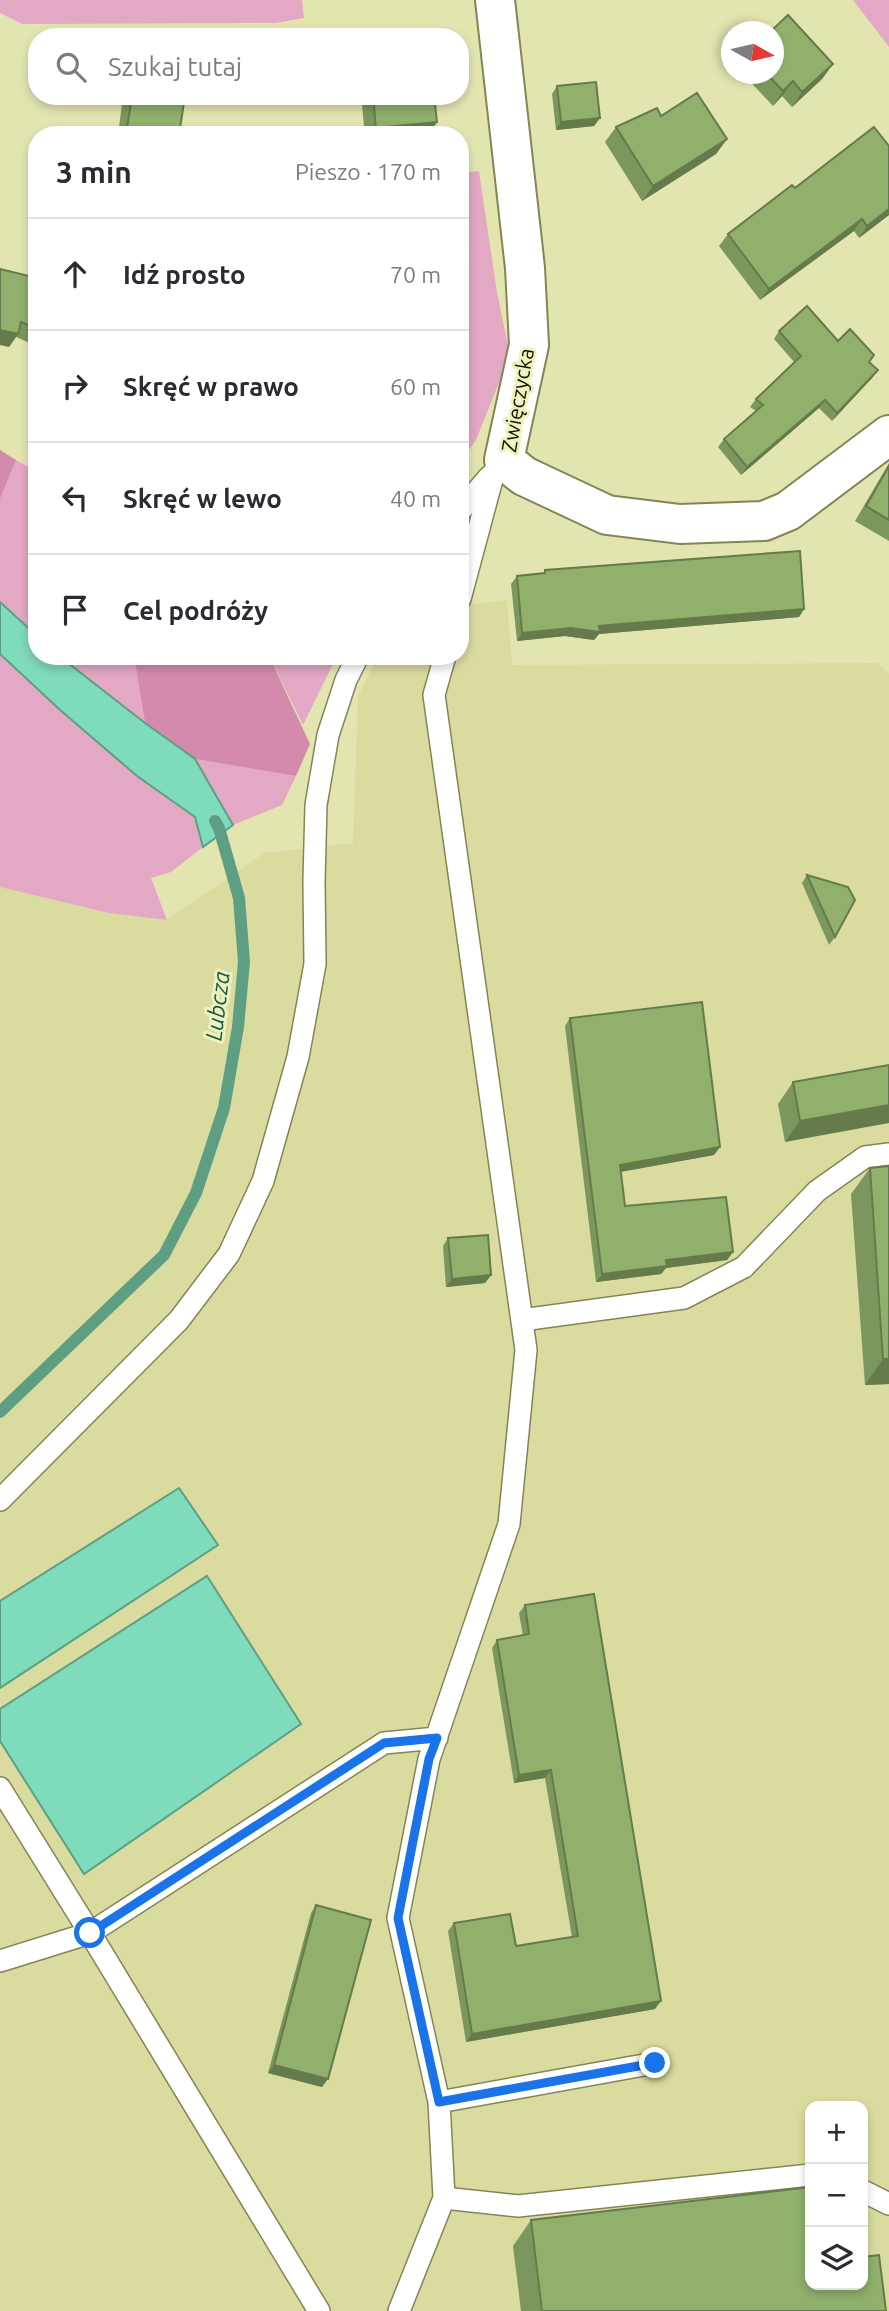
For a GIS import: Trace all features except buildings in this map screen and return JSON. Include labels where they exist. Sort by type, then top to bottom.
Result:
[{"type":"street","name":"Zwięczycka","points":[[495,0],[525,268],[529,345],[499,466],[607,515],[680,524],[764,521],[788,511],[889,435]]},
{"type":"lane","points":[[469,501],[499,466]]},
{"type":"lane","points":[[469,568],[499,466]]},
{"type":"lane","points":[[0,1500],[179,1320],[229,1254],[263,1181],[298,1057],[315,964],[316,805],[328,735],[354,665]]},
{"type":"lane","points":[[399,2311],[444,2198],[439,2102],[398,1918],[429,1759],[509,1524],[526,1350],[435,695],[443,665]]},
{"type":"lane","points":[[522,1320],[684,1298],[744,1267],[817,1191],[865,1157],[889,1154]]},
{"type":"lane","points":[[0,1961],[90,1933],[384,1743],[437,1738]]},
{"type":"lane","points":[[0,1788],[319,2311]]},
{"type":"lane","points":[[439,2102],[655,2063]]},
{"type":"lane","points":[[444,2198],[518,2206],[805,2176]]},
{"type":"lane","points":[[868,2194],[889,2204]]},
{"type":"shaded area","points":[[0,0],[302,0],[304,18],[276,23],[22,24],[0,13]]},
{"type":"shaded area","points":[[853,0],[889,0],[889,47]]},
{"type":"shaded area","points":[[479,171],[497,293],[510,355],[476,440],[469,450],[469,172]]},
{"type":"shaded area","points":[[0,450],[16,460],[0,499]]},
{"type":"shaded area","points":[[16,460],[28,467],[28,628],[0,602],[0,499]]},
{"type":"shaded area","points":[[507,600],[512,665],[877,663],[889,673],[889,2311],[0,2311],[0,887],[109,913],[167,920],[264,853],[353,843],[358,696],[374,665],[469,665],[469,605]]},
{"type":"shaded area","points":[[0,602],[28,628],[28,665],[71,665],[195,759],[233,825],[203,847],[195,817],[137,776],[0,654]]},
{"type":"shaded area","points":[[0,654],[137,776],[195,817],[203,847],[171,872],[151,878],[167,920],[109,913],[0,887]]},
{"type":"shaded area","points":[[69,665],[135,665],[145,723]]},
{"type":"shaded area","points":[[135,665],[273,665],[310,744],[296,776],[195,759],[145,723]]},
{"type":"shaded area","points":[[273,665],[333,665],[303,725]]},
{"type":"shaded area","points":[[195,759],[296,776],[282,805],[233,825]]},
{"type":"shaded area","points":[[179,1488],[218,1545],[0,1688],[0,1601]]},
{"type":"shaded area","points":[[207,1576],[301,1724],[84,1874],[0,1741],[0,1709]]},
{"type":"waterway","name":"Lubcza","points":[[0,1412],[164,1255],[196,1193],[224,1108],[238,1027],[244,962],[239,898],[215,821]]},
{"type":"route","points":[[90,1933],[384,1743],[437,1738],[429,1759],[398,1918],[439,2102],[655,2063]]}]
